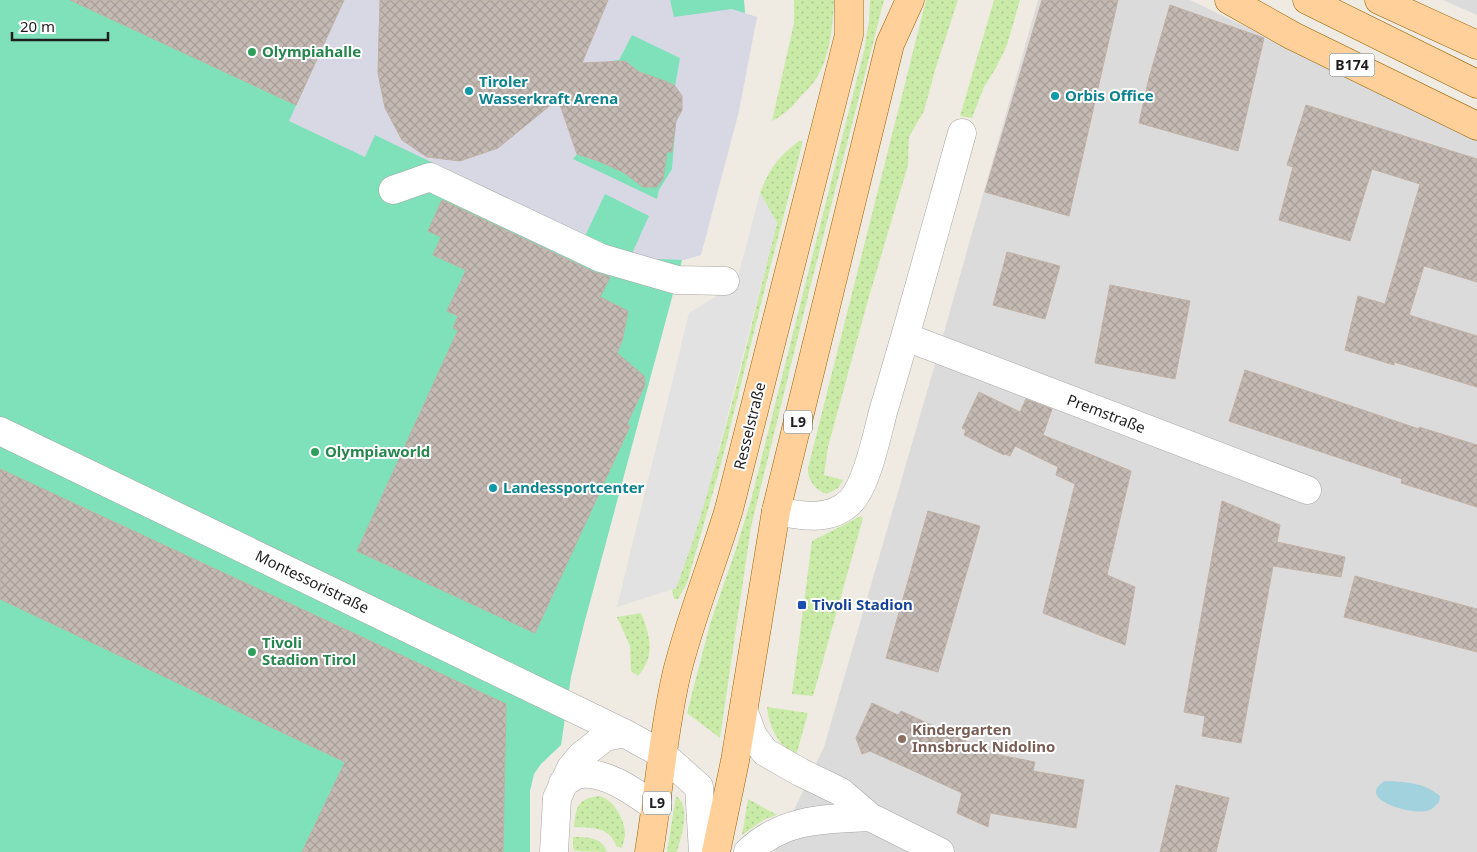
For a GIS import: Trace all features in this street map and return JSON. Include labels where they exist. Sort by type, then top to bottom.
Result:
[{"type":"main road","name":"Resselstraße","points":[[649,852],[657,808],[662,754],[677,671],[699,598],[730,509],[849,35],[849,0]]},
{"type":"main road","name":"L9","points":[[716,852],[744,712],[776,511],[890,44],[910,0]]},
{"type":"main road","name":"B174","points":[[1229,0],[1293,36],[1477,126]]},
{"type":"main road","name":"B174","points":[[1307,0],[1477,84]]},
{"type":"main road","points":[[1380,0],[1477,45]]},
{"type":"street","points":[[776,511],[801,516],[821,516],[845,506],[858,493],[906,337],[962,133]]},
{"type":"street","points":[[393,190],[430,177],[601,258],[678,280],[725,281]]},
{"type":"street","name":"Premstraße","points":[[906,337],[1307,490]]},
{"type":"street","name":"Montessoristraße","points":[[0,431],[624,733],[662,754],[699,787],[703,852]]},
{"type":"street","points":[[744,712],[753,736],[765,752],[840,792],[898,843],[940,852]]},
{"type":"street","points":[[554,852],[557,798],[571,768],[593,744],[605,737],[624,733]]},
{"type":"street","points":[[563,782],[580,774],[598,775],[621,784],[657,808]]},
{"type":"street","points":[[748,852],[758,843],[784,828],[818,819],[870,817]]},
{"type":"shaded area","points":[[344,0],[387,0],[379,24],[378,73],[385,108],[427,157],[460,161],[498,148],[538,115],[574,69],[608,0],[670,0],[674,17],[732,9],[757,17],[739,111],[701,255],[684,260],[630,258],[649,216],[605,194],[585,236],[375,135],[365,157],[289,121]],"holes":[[[632,35],[680,58],[675,86],[682,96],[682,109],[676,121],[672,169],[659,190],[657,199],[573,159],[577,154],[573,141],[604,71],[611,61],[619,60]]]},
{"type":"shaded area","points":[[1038,0],[1190,0],[1477,137],[1477,852],[774,852],[824,747]]},
{"type":"shaded area","points":[[1443,0],[1477,0],[1477,15]]},
{"type":"shaded area","points":[[760,193],[777,223],[708,491],[692,544],[676,588],[617,607],[689,313],[736,284]]},
{"type":"green space","name":"Olympiaworld","points":[[0,0],[744,0],[745,12],[715,138],[584,624],[571,677],[561,745],[541,764],[534,774],[530,791],[530,852],[0,852]]},
{"type":"green space","points":[[794,0],[834,0],[830,41],[821,71],[814,81],[788,110],[772,121],[794,23]]},
{"type":"green space","points":[[870,0],[884,0],[751,527],[720,738],[687,713],[710,624],[751,500],[864,51]]},
{"type":"green space","points":[[926,0],[958,0],[924,111],[909,137],[908,165],[868,300],[828,447],[824,475],[843,480],[838,488],[827,494],[813,484],[809,477],[808,468]]},
{"type":"green space","points":[[994,0],[1020,0],[1007,45],[984,87],[972,118],[960,116]]},
{"type":"green space","points":[[799,141],[802,141],[802,145],[721,464],[687,583],[678,599],[674,599],[672,589],[676,588],[706,498],[743,361],[777,223],[760,193],[775,164]]},
{"type":"green space","points":[[861,516],[863,518],[813,696],[792,694],[812,541]]},
{"type":"green space","points":[[641,613],[650,645],[647,661],[638,676],[631,671],[630,646],[617,617]]},
{"type":"green space","points":[[767,707],[808,713],[796,756],[779,741],[772,729]]},
{"type":"green space","points":[[600,796],[614,806],[621,818],[625,830],[622,848],[616,846],[613,839],[605,831],[574,827],[579,805],[587,799]]},
{"type":"green space","points":[[676,796],[681,801],[683,807],[683,830],[677,852],[667,852]]},
{"type":"green space","points":[[748,799],[777,815],[765,819],[742,835]]},
{"type":"green space","points":[[573,837],[589,838],[598,841],[602,843],[607,852],[575,851],[573,848]]},
{"type":"water","points":[[1385,781],[1421,785],[1440,796],[1439,802],[1433,808],[1426,811],[1409,811],[1399,808],[1389,804],[1376,794],[1377,788]]},
{"type":"building","name":"Olympiahalle","points":[[70,0],[344,0],[296,105]]},
{"type":"building","name":"Tiroler Wasserkraft Arena","points":[[380,0],[608,0],[582,63],[625,61],[639,72],[675,86],[682,96],[682,110],[676,121],[672,152],[667,152],[663,179],[657,187],[643,187],[623,172],[577,154],[558,99],[498,148],[460,161],[427,157],[402,140],[385,108],[378,73]]},
{"type":"building","name":"Orbis Office","points":[[1042,0],[1118,0],[1069,216],[985,192]]},
{"type":"building","points":[[1170,5],[1264,38],[1238,151],[1139,123],[1149,78]]},
{"type":"building","points":[[1306,105],[1477,159],[1477,282],[1424,266],[1409,315],[1477,336],[1477,387],[1394,362],[1394,365],[1345,350],[1358,296],[1385,304],[1420,184],[1372,169],[1350,241],[1279,220],[1293,167],[1287,165]]},
{"type":"building","name":"Landessportcenter","points":[[442,200],[594,272],[610,277],[600,297],[628,311],[622,341],[617,353],[644,376],[645,385],[627,424],[630,426],[535,633],[357,551],[458,330],[453,328],[458,316],[447,311],[466,270],[433,255],[441,237],[428,231]]},
{"type":"building","points":[[1007,252],[1060,266],[1045,319],[993,305]]},
{"type":"building","points":[[1110,285],[1190,301],[1175,379],[1095,363]]},
{"type":"building","points":[[1245,370],[1419,429],[1419,427],[1477,445],[1477,507],[1401,483],[1402,479],[1229,421]]},
{"type":"building","points":[[979,392],[1020,412],[1026,399],[1052,409],[1043,435],[1131,471],[1107,575],[1135,587],[1125,645],[1043,613],[1075,484],[1056,475],[1058,467],[1015,446],[1010,456],[1004,455],[964,435],[966,430],[962,428]]},
{"type":"building","name":"Tivoli Stadion Tirol","points":[[0,469],[506,704],[503,852],[302,852],[345,762],[0,599]]},
{"type":"building","points":[[1222,501],[1280,525],[1277,542],[1345,557],[1341,577],[1273,566],[1241,743],[1202,736],[1205,716],[1184,712]]},
{"type":"building","points":[[928,511],[980,526],[938,672],[886,658]]},
{"type":"building","points":[[1355,576],[1477,609],[1477,652],[1344,617]]},
{"type":"building","points":[[872,703],[898,715],[901,711],[966,741],[964,748],[1035,762],[1033,771],[1084,780],[1076,828],[990,813],[988,827],[957,813],[962,793],[870,751],[862,754],[856,738]]},
{"type":"building","points":[[1176,785],[1229,798],[1216,852],[1160,852]]},
{"type":"place","name":"Olympiahalle","points":[[252,52]]},
{"type":"place","name":"Tiroler Wasserkraft Arena","points":[[469,91]]},
{"type":"place","name":"Orbis Office","points":[[1055,96]]},
{"type":"place","name":"Olympiaworld","points":[[315,452]]},
{"type":"place","name":"Landessportcenter","points":[[493,488]]},
{"type":"place","name":"Tivoli Stadion","points":[[802,605]]},
{"type":"place","name":"Tivoli Stadion Tirol","points":[[252,652]]},
{"type":"place","name":"Kindergarten Innsbruck Nidolino","points":[[902,739]]}]
